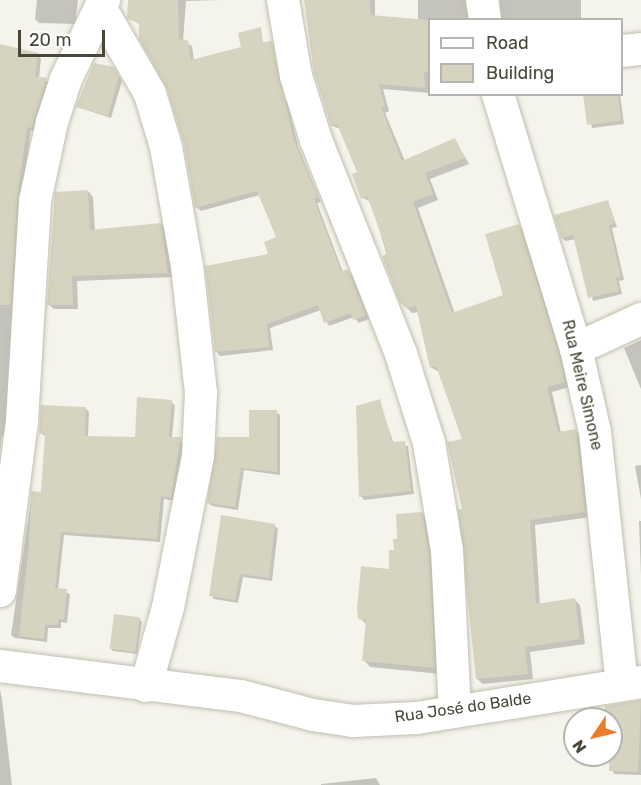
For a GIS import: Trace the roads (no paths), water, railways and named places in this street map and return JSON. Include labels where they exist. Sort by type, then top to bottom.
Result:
[{"type":"street","points":[[283,0],[296,76],[316,140],[402,354],[429,443],[447,550],[455,711]]},
{"type":"street","points":[[482,0],[485,18]]},
{"type":"street","points":[[0,591],[22,421],[35,201],[52,122],[66,79],[103,4]]},
{"type":"street","points":[[103,4],[150,94],[166,147],[187,266],[201,393],[198,456],[168,607],[146,686]]},
{"type":"street","points":[[623,51],[641,49]]},
{"type":"street","name":"Rua Meire Simone","points":[[499,96],[576,349],[604,487],[632,683]]},
{"type":"street","points":[[576,349],[641,319]]},
{"type":"street","name":"Rua José do Balde","points":[[0,666],[146,686],[241,696],[313,715],[353,721],[417,718],[632,683]]}]
